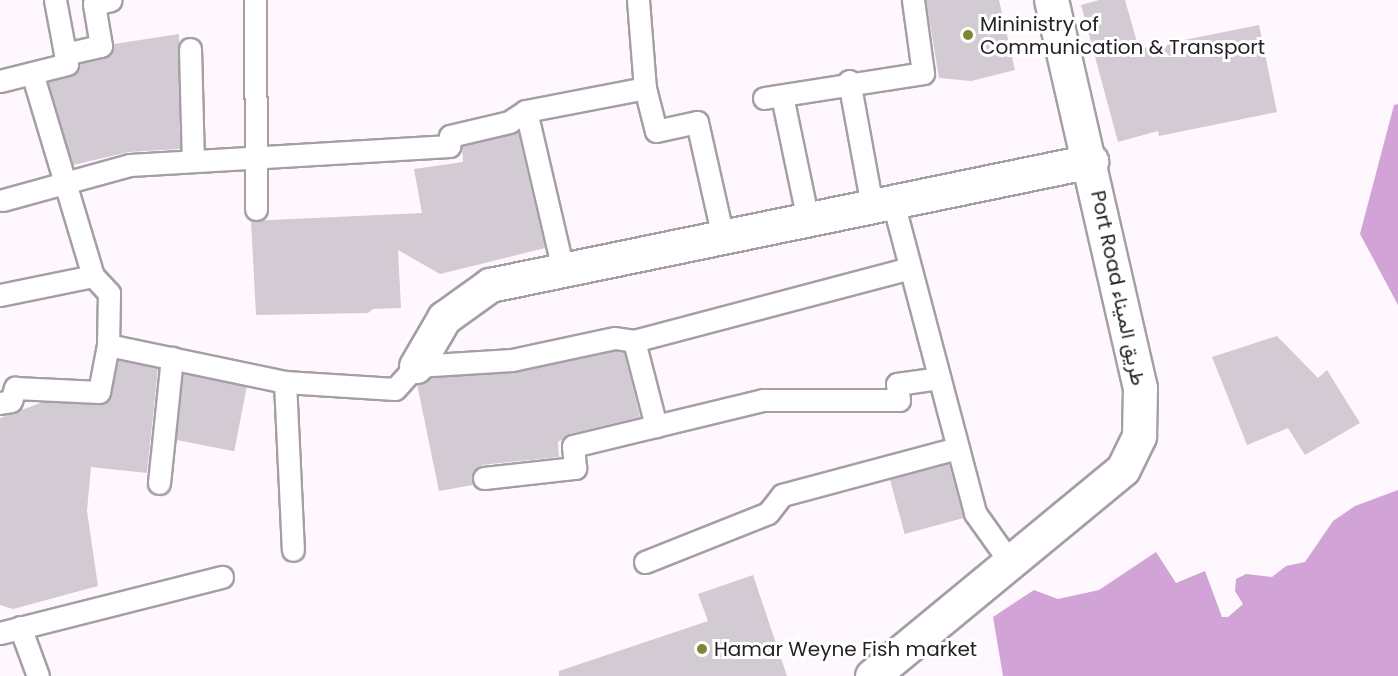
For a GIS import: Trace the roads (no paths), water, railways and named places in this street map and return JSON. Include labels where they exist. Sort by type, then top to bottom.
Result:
[{"type":"main road","name":"Port Road طريق الميناء","points":[[872,676],[1012,565],[1122,469],[1139,435],[1140,388],[1091,161],[1051,0]]},
{"type":"main road","points":[[416,366],[444,318],[490,285],[1091,161]]},
{"type":"lane","points":[[0,81],[67,64],[55,0]]},
{"type":"lane","points":[[65,54],[100,46],[94,4],[111,0]]},
{"type":"lane","points":[[255,0],[256,209]]},
{"type":"lane","points":[[638,0],[645,88],[656,131],[697,122],[723,237]]},
{"type":"lane","points":[[808,220],[773,97],[849,81],[923,73],[913,0]]},
{"type":"lane","points":[[190,49],[193,160]]},
{"type":"lane","points":[[0,403],[11,401],[15,388],[99,392],[108,345],[109,293],[93,276],[32,73]]},
{"type":"lane","points":[[849,81],[883,204],[910,268],[975,513],[1012,565]]},
{"type":"lane","points":[[3,200],[130,165],[256,154],[438,148],[449,146],[450,136],[509,122],[526,111],[645,88]]},
{"type":"lane","points":[[526,111],[563,270]]},
{"type":"lane","points":[[108,345],[285,382],[395,389],[416,366],[512,360],[615,338],[634,341],[910,268]]},
{"type":"lane","points":[[0,295],[93,276]]},
{"type":"lane","points":[[634,341],[656,426]]},
{"type":"lane","points":[[159,483],[172,358]]},
{"type":"lane","points":[[484,478],[575,468],[573,446],[763,399],[899,399],[897,384],[939,378]]},
{"type":"lane","points":[[285,382],[292,550]]},
{"type":"lane","points":[[645,562],[768,513],[782,495],[958,448]]},
{"type":"lane","points":[[38,676],[6,629],[222,577]]},
{"type":"place","name":"Mininistry of Communication & Transport","points":[[968,35]]},
{"type":"place","name":"Hamar Weyne Fish market","points":[[702,649]]}]
